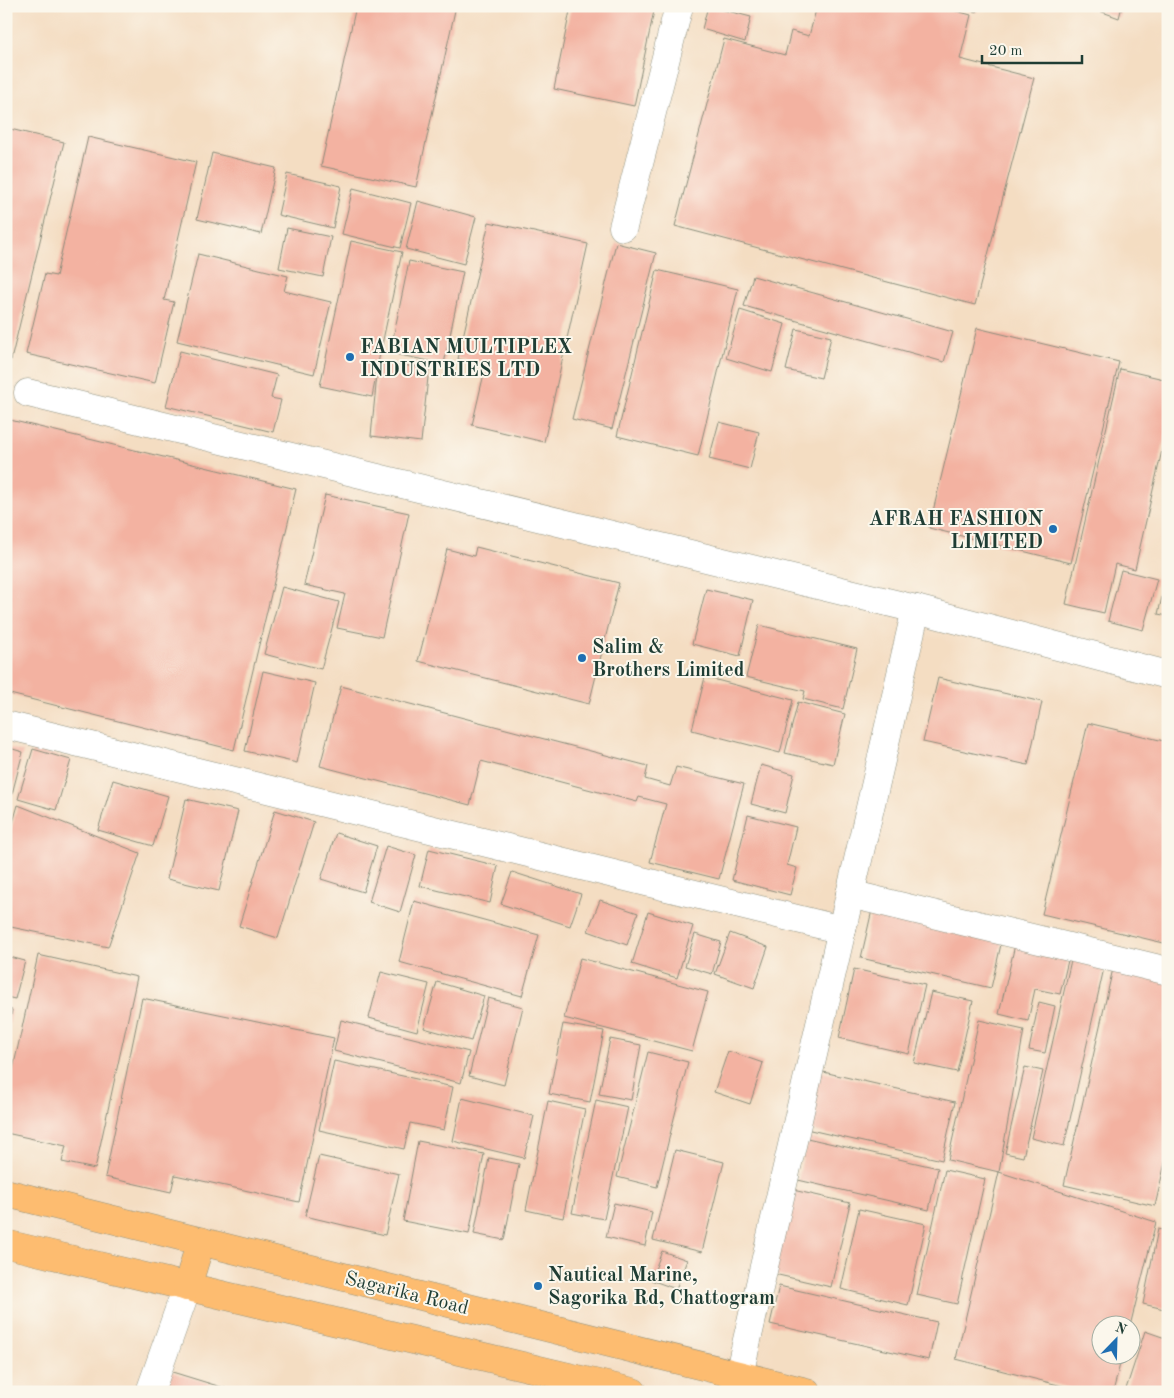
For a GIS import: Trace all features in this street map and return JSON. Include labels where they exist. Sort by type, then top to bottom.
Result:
[{"type":"main road","name":"Sagarika Road","points":[[6,1192],[201,1241],[737,1383],[807,1392]]},
{"type":"main road","points":[[187,1287],[201,1241]]},
{"type":"main road","points":[[6,1244],[633,1392]]},
{"type":"street","points":[[623,227],[678,6]]},
{"type":"street","points":[[28,393],[916,610],[1168,675]]},
{"type":"street","points":[[737,1383],[916,610]]},
{"type":"street","points":[[6,725],[842,930]]},
{"type":"street","points":[[850,894],[1168,971]]},
{"type":"street","points":[[150,1392],[187,1287]]},
{"type":"building","points":[[356,6],[456,6],[416,187],[321,166]]},
{"type":"building","points":[[571,6],[655,6],[634,106],[554,89]]},
{"type":"building","points":[[708,6],[751,17],[745,42],[702,29]]},
{"type":"building","points":[[817,6],[938,6],[971,15],[960,59],[1034,78],[975,305],[675,226],[724,39],[785,55],[791,31],[809,36]]},
{"type":"building","points":[[952,6],[978,6],[977,12]]},
{"type":"building","points":[[1086,6],[1122,6],[1119,18]]},
{"type":"building","points":[[6,128],[64,142],[11,360],[6,359]]},
{"type":"building","points":[[88,137],[196,162],[164,300],[174,302],[155,383],[26,354],[45,274],[56,276]]},
{"type":"building","points":[[212,153],[276,168],[261,234],[197,219]]},
{"type":"building","points":[[287,174],[341,186],[333,228],[278,215]]},
{"type":"building","points":[[353,188],[411,203],[400,248],[342,234]]},
{"type":"building","points":[[418,201],[476,217],[464,264],[406,249]]},
{"type":"building","points":[[489,222],[588,244],[544,442],[472,425],[486,365],[458,359]]},
{"type":"building","points":[[287,228],[331,237],[323,277],[279,268]]},
{"type":"building","points":[[351,241],[402,252],[378,363],[429,368],[421,442],[371,436],[378,365],[372,397],[320,386]]},
{"type":"building","points":[[616,243],[656,253],[612,429],[572,419]]},
{"type":"building","points":[[198,254],[288,276],[284,291],[331,302],[314,374],[177,341]]},
{"type":"building","points":[[409,261],[463,272],[444,364],[390,353]]},
{"type":"building","points":[[657,270],[738,289],[698,456],[617,436]]},
{"type":"building","points":[[753,276],[953,332],[944,362],[744,306]]},
{"type":"building","points":[[740,310],[785,324],[772,372],[726,358]]},
{"type":"building","points":[[977,328],[1119,362],[1071,563],[929,528]]},
{"type":"building","points":[[796,329],[831,337],[821,378],[786,370]]},
{"type":"building","points":[[180,351],[277,375],[271,398],[281,400],[273,432],[166,406]]},
{"type":"building","points":[[1120,369],[1168,380],[1168,424],[1135,569],[1115,564],[1104,613],[1066,604]]},
{"type":"building","points":[[6,419],[296,489],[234,750],[6,693]]},
{"type":"building","points":[[719,422],[759,432],[750,469],[709,459]]},
{"type":"building","points":[[325,495],[409,513],[382,637],[337,628],[345,594],[304,585]]},
{"type":"building","points":[[476,547],[619,583],[589,704],[418,661],[447,549],[474,556]]},
{"type":"building","points":[[1121,570],[1157,579],[1143,630],[1108,621]]},
{"type":"building","points":[[1168,576],[1168,616],[1158,614]]},
{"type":"building","points":[[282,587],[339,602],[321,669],[264,654]]},
{"type":"building","points":[[706,589],[753,600],[740,656],[692,644]]},
{"type":"building","points":[[759,625],[857,649],[843,709],[803,699],[805,691],[746,677]]},
{"type":"building","points":[[263,671],[315,683],[297,763],[245,751]]},
{"type":"building","points":[[705,677],[793,700],[780,753],[692,730]]},
{"type":"building","points":[[938,678],[1042,702],[1028,765],[923,742]]},
{"type":"building","points":[[341,686],[648,766],[645,779],[670,786],[676,767],[744,784],[719,879],[650,862],[666,804],[639,797],[637,802],[481,761],[470,805],[320,766]]},
{"type":"building","points":[[798,702],[845,714],[833,764],[785,753]]},
{"type":"building","points":[[1088,723],[1168,742],[1168,944],[1042,914]]},
{"type":"building","points":[[6,747],[23,752],[7,813],[6,813]]},
{"type":"building","points":[[33,749],[71,760],[56,810],[18,799]]},
{"type":"building","points":[[761,765],[794,774],[785,813],[751,804]]},
{"type":"building","points":[[113,780],[168,796],[153,846],[98,830]]},
{"type":"building","points":[[186,799],[238,811],[219,891],[167,879]]},
{"type":"building","points":[[18,805],[140,853],[108,947],[6,926],[6,847]]},
{"type":"building","points":[[275,810],[314,822],[278,938],[239,926]]},
{"type":"building","points":[[748,815],[796,827],[787,865],[797,868],[790,895],[732,880]]},
{"type":"building","points":[[336,833],[377,846],[363,892],[321,879]]},
{"type":"building","points":[[386,846],[416,855],[400,912],[369,902]]},
{"type":"building","points":[[429,849],[498,866],[490,903],[420,886]]},
{"type":"building","points":[[512,872],[581,894],[570,926],[501,904]]},
{"type":"building","points":[[600,900],[638,913],[627,945],[588,931]]},
{"type":"building","points":[[414,901],[539,935],[522,996],[399,962]]},
{"type":"building","points":[[872,910],[1002,940],[991,988],[861,958]]},
{"type":"building","points":[[648,912],[693,926],[677,978],[632,964]]},
{"type":"building","points":[[730,933],[768,947],[754,988],[715,974]]},
{"type":"building","points":[[695,934],[721,942],[712,974],[685,966]]},
{"type":"building","points":[[1017,936],[1071,948],[1060,994],[1035,989],[1028,1021],[999,1014]]},
{"type":"building","points":[[38,955],[137,977],[95,1169],[62,1162],[66,1146],[6,1133],[6,1101]]},
{"type":"building","points":[[6,956],[25,961],[15,999],[6,997]]},
{"type":"building","points":[[580,958],[708,992],[692,1051],[564,1018]]},
{"type":"building","points":[[1071,960],[1104,968],[1064,1146],[1031,1138]]},
{"type":"building","points":[[1114,964],[1168,976],[1168,1150],[1155,1206],[1064,1185]]},
{"type":"building","points":[[854,969],[925,985],[909,1054],[839,1038]]},
{"type":"building","points":[[381,972],[429,984],[417,1031],[369,1018]]},
{"type":"building","points":[[437,982],[484,996],[471,1041],[424,1028]]},
{"type":"building","points":[[931,992],[973,1001],[957,1072],[914,1063]]},
{"type":"building","points":[[142,998],[334,1038],[299,1202],[175,1175],[171,1192],[105,1177]]},
{"type":"building","points":[[488,998],[523,1007],[504,1085],[469,1076]]},
{"type":"building","points":[[1039,1002],[1055,1006],[1045,1053],[1029,1050]]},
{"type":"building","points":[[6,1008],[12,1010],[7,1036],[6,1036]]},
{"type":"building","points":[[341,1020],[469,1052],[461,1083],[334,1051]]},
{"type":"building","points":[[979,1020],[1024,1030],[999,1172],[948,1160]]},
{"type":"building","points":[[563,1024],[604,1031],[590,1102],[549,1094]]},
{"type":"building","points":[[610,1039],[641,1045],[631,1100],[599,1094]]},
{"type":"building","points":[[728,1051],[763,1063],[750,1104],[714,1092]]},
{"type":"building","points":[[648,1052],[688,1062],[657,1187],[617,1177]]},
{"type":"building","points":[[334,1061],[453,1087],[444,1130],[410,1123],[404,1149],[319,1130]]},
{"type":"building","points":[[1025,1067],[1043,1071],[1023,1157],[1005,1153]]},
{"type":"building","points":[[819,1071],[955,1102],[942,1160],[806,1129]]},
{"type":"building","points":[[462,1098],[534,1116],[524,1158],[453,1141]]},
{"type":"building","points":[[596,1100],[628,1107],[604,1219],[572,1213]]},
{"type":"building","points":[[548,1101],[585,1109],[563,1218],[526,1210]]},
{"type":"building","points":[[807,1138],[938,1168],[929,1210],[798,1180]]},
{"type":"building","points":[[418,1141],[484,1154],[469,1234],[403,1221]]},
{"type":"building","points":[[675,1150],[724,1162],[702,1252],[653,1240]]},
{"type":"building","points":[[319,1156],[399,1174],[385,1235],[305,1216]]},
{"type":"building","points":[[489,1158],[519,1164],[504,1240],[474,1234]]},
{"type":"building","points":[[945,1170],[985,1179],[957,1304],[917,1295]]},
{"type":"building","points":[[999,1172],[1156,1222],[1132,1316],[1092,1316],[1092,1366],[1120,1366],[1113,1392],[1086,1392],[956,1359]]},
{"type":"building","points":[[793,1190],[850,1203],[831,1287],[774,1274]]},
{"type":"building","points":[[614,1203],[652,1212],[645,1246],[606,1237]]},
{"type":"building","points":[[859,1209],[926,1224],[908,1305],[841,1289]]},
{"type":"building","points":[[1158,1229],[1168,1231],[1168,1310],[1143,1304]]},
{"type":"building","points":[[662,1251],[687,1260],[676,1289],[651,1280]]},
{"type":"building","points":[[779,1286],[937,1322],[929,1360],[770,1324]]},
{"type":"building","points":[[1145,1331],[1168,1339],[1168,1392],[1125,1392],[1134,1366],[1142,1366],[1142,1340]]},
{"type":"building","points":[[169,1371],[234,1391],[234,1392],[162,1392]]},
{"type":"place","name":"FABIAN MULTIPLEX INDUSTRIES LTD","points":[[350,357]]},
{"type":"place","name":"AFRAH FASHION LIMITED","points":[[1053,529]]},
{"type":"place","name":"Salim & Brothers Limited","points":[[582,658]]},
{"type":"place","name":"Nautical Marine, Sagorika Rd, Chattogram","points":[[538,1286]]}]
